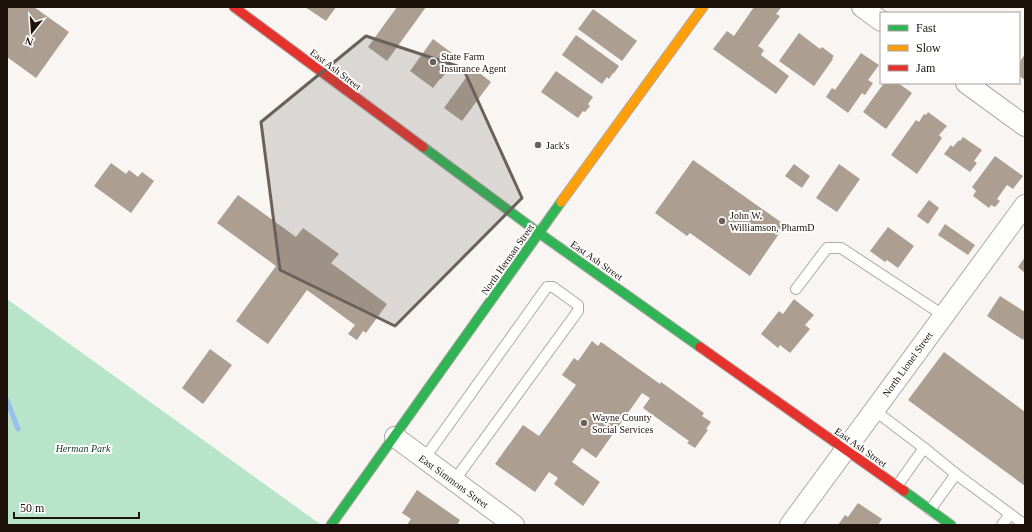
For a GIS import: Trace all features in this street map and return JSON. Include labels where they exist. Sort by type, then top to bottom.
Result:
[{"type":"main road","name":"North Herman Street","points":[[331,525],[539,233],[704,7]]},
{"type":"main road","name":"East Ash Street","points":[[246,11],[539,233],[846,449],[951,525]]},
{"type":"street","points":[[862,7],[880,20]]},
{"type":"street","points":[[967,84],[1025,126]]},
{"type":"street","name":"North Lionel Street","points":[[790,525],[1025,205]]},
{"type":"street","name":"East Simmons Street","points":[[394,437],[514,525]]},
{"type":"lane","points":[[796,289],[827,248],[842,248],[943,315]]},
{"type":"lane","points":[[424,459],[547,287],[553,287],[578,305],[578,310],[454,481]]},
{"type":"lane","points":[[874,410],[956,474],[1025,525]]},
{"type":"lane","points":[[897,486],[924,448]]},
{"type":"lane","points":[[930,510],[956,474]]},
{"type":"lane","points":[[1002,525],[1010,514]]},
{"type":"highlighted area","points":[[366,36],[463,68],[522,198],[395,326],[280,270],[261,122]]},
{"type":"green space","name":"Herman Park","points":[[7,299],[320,524],[7,525]]},
{"type":"building","points":[[7,7],[34,7],[69,32],[36,78],[7,57]]},
{"type":"building","points":[[305,7],[336,7],[326,21]]},
{"type":"building","points":[[397,7],[426,7],[387,61],[368,47]]},
{"type":"building","points":[[754,7],[781,8],[776,14],[780,16],[758,46],[764,50],[761,55],[789,76],[776,94],[713,49],[727,31],[734,36]]},
{"type":"building","points":[[593,9],[637,41],[622,61],[578,29]]},
{"type":"building","points":[[799,33],[820,49],[822,47],[834,56],[814,86],[779,61]]},
{"type":"building","points":[[576,35],[619,66],[609,79],[607,77],[602,84],[562,55]]},
{"type":"building","name":"State Farm Insurance Agent","points":[[433,39],[456,56],[446,69],[448,70],[433,88],[410,71]]},
{"type":"building","points":[[861,53],[879,65],[868,80],[873,83],[865,95],[862,93],[848,113],[826,97],[832,88],[835,90]]},
{"type":"building","points":[[1025,54],[1025,80],[1020,77],[1020,62]]},
{"type":"building","points":[[473,68],[491,82],[462,121],[444,108]]},
{"type":"building","points":[[556,71],[593,97],[588,104],[590,106],[585,112],[583,111],[578,118],[541,92]]},
{"type":"building","points":[[883,84],[899,84],[912,93],[886,129],[863,112]]},
{"type":"building","points":[[928,112],[947,126],[939,135],[942,138],[917,174],[891,155],[916,120],[919,122],[924,114],[926,115]]},
{"type":"building","points":[[963,137],[982,150],[974,161],[977,163],[970,172],[944,154],[951,145],[953,147]]},
{"type":"building","points":[[995,156],[1023,176],[1013,189],[1007,185],[997,199],[1000,201],[995,207],[991,205],[989,208],[973,196],[976,191],[972,187]]},
{"type":"building","name":"John W. Williamson, PharmD","points":[[693,160],[785,225],[750,276],[690,233],[687,236],[655,213]]},
{"type":"building","points":[[111,163],[126,174],[129,170],[138,177],[142,172],[154,181],[131,213],[94,186]]},
{"type":"building","points":[[794,164],[810,176],[802,188],[785,176]]},
{"type":"building","points":[[839,164],[860,179],[837,212],[816,198]]},
{"type":"building","points":[[238,195],[296,237],[303,228],[339,254],[331,263],[387,304],[366,333],[363,331],[357,340],[348,334],[355,325],[307,290],[268,344],[236,321],[276,266],[217,223]]},
{"type":"building","points":[[929,200],[939,208],[928,224],[917,216]]},
{"type":"building","points":[[945,224],[975,245],[968,255],[938,235]]},
{"type":"building","points":[[888,227],[914,246],[898,268],[887,260],[885,262],[870,251]]},
{"type":"building","points":[[1025,257],[1025,273],[1018,267]]},
{"type":"building","points":[[1000,296],[1025,312],[1025,336],[1023,340],[987,316]]},
{"type":"building","points":[[794,299],[814,315],[805,325],[810,329],[790,353],[780,345],[778,348],[761,334],[779,311],[783,314]]},
{"type":"building","name":"Wayne County Social Services","points":[[592,341],[598,346],[601,342],[660,384],[661,382],[704,413],[702,416],[711,422],[706,429],[708,430],[695,448],[687,443],[689,441],[643,408],[650,398],[642,393],[596,458],[582,448],[572,462],[600,482],[583,506],[554,484],[558,478],[549,472],[535,492],[495,464],[523,425],[539,436],[576,385],[562,375],[574,358],[578,361]]},
{"type":"building","points":[[210,349],[232,365],[203,404],[182,388]]},
{"type":"building","points":[[944,352],[1025,412],[1025,486],[908,400]]},
{"type":"building","points":[[417,490],[460,520],[457,525],[407,525],[411,519],[402,513]]},
{"type":"building","points":[[858,503],[882,519],[878,525],[838,525],[845,515],[848,517]]},
{"type":"waterway","points":[[7,400],[18,429]]},
{"type":"traffic: fast","points":[[423,147],[539,233],[700,347]]},
{"type":"traffic: fast","points":[[331,525],[561,202]]},
{"type":"traffic: fast","points":[[904,491],[951,525]]},
{"type":"traffic: slow","points":[[561,202],[703,7]]},
{"type":"traffic: jam","points":[[234,7],[423,147]]},
{"type":"traffic: jam","points":[[700,347],[904,491]]},
{"type":"place","name":"State Farm Insurance Agent","points":[[433,62]]},
{"type":"place","name":"Jack's","points":[[538,145]]},
{"type":"place","name":"John W. Williamson, PharmD","points":[[722,221]]},
{"type":"place","name":"Wayne County Social Services","points":[[584,423]]}]
